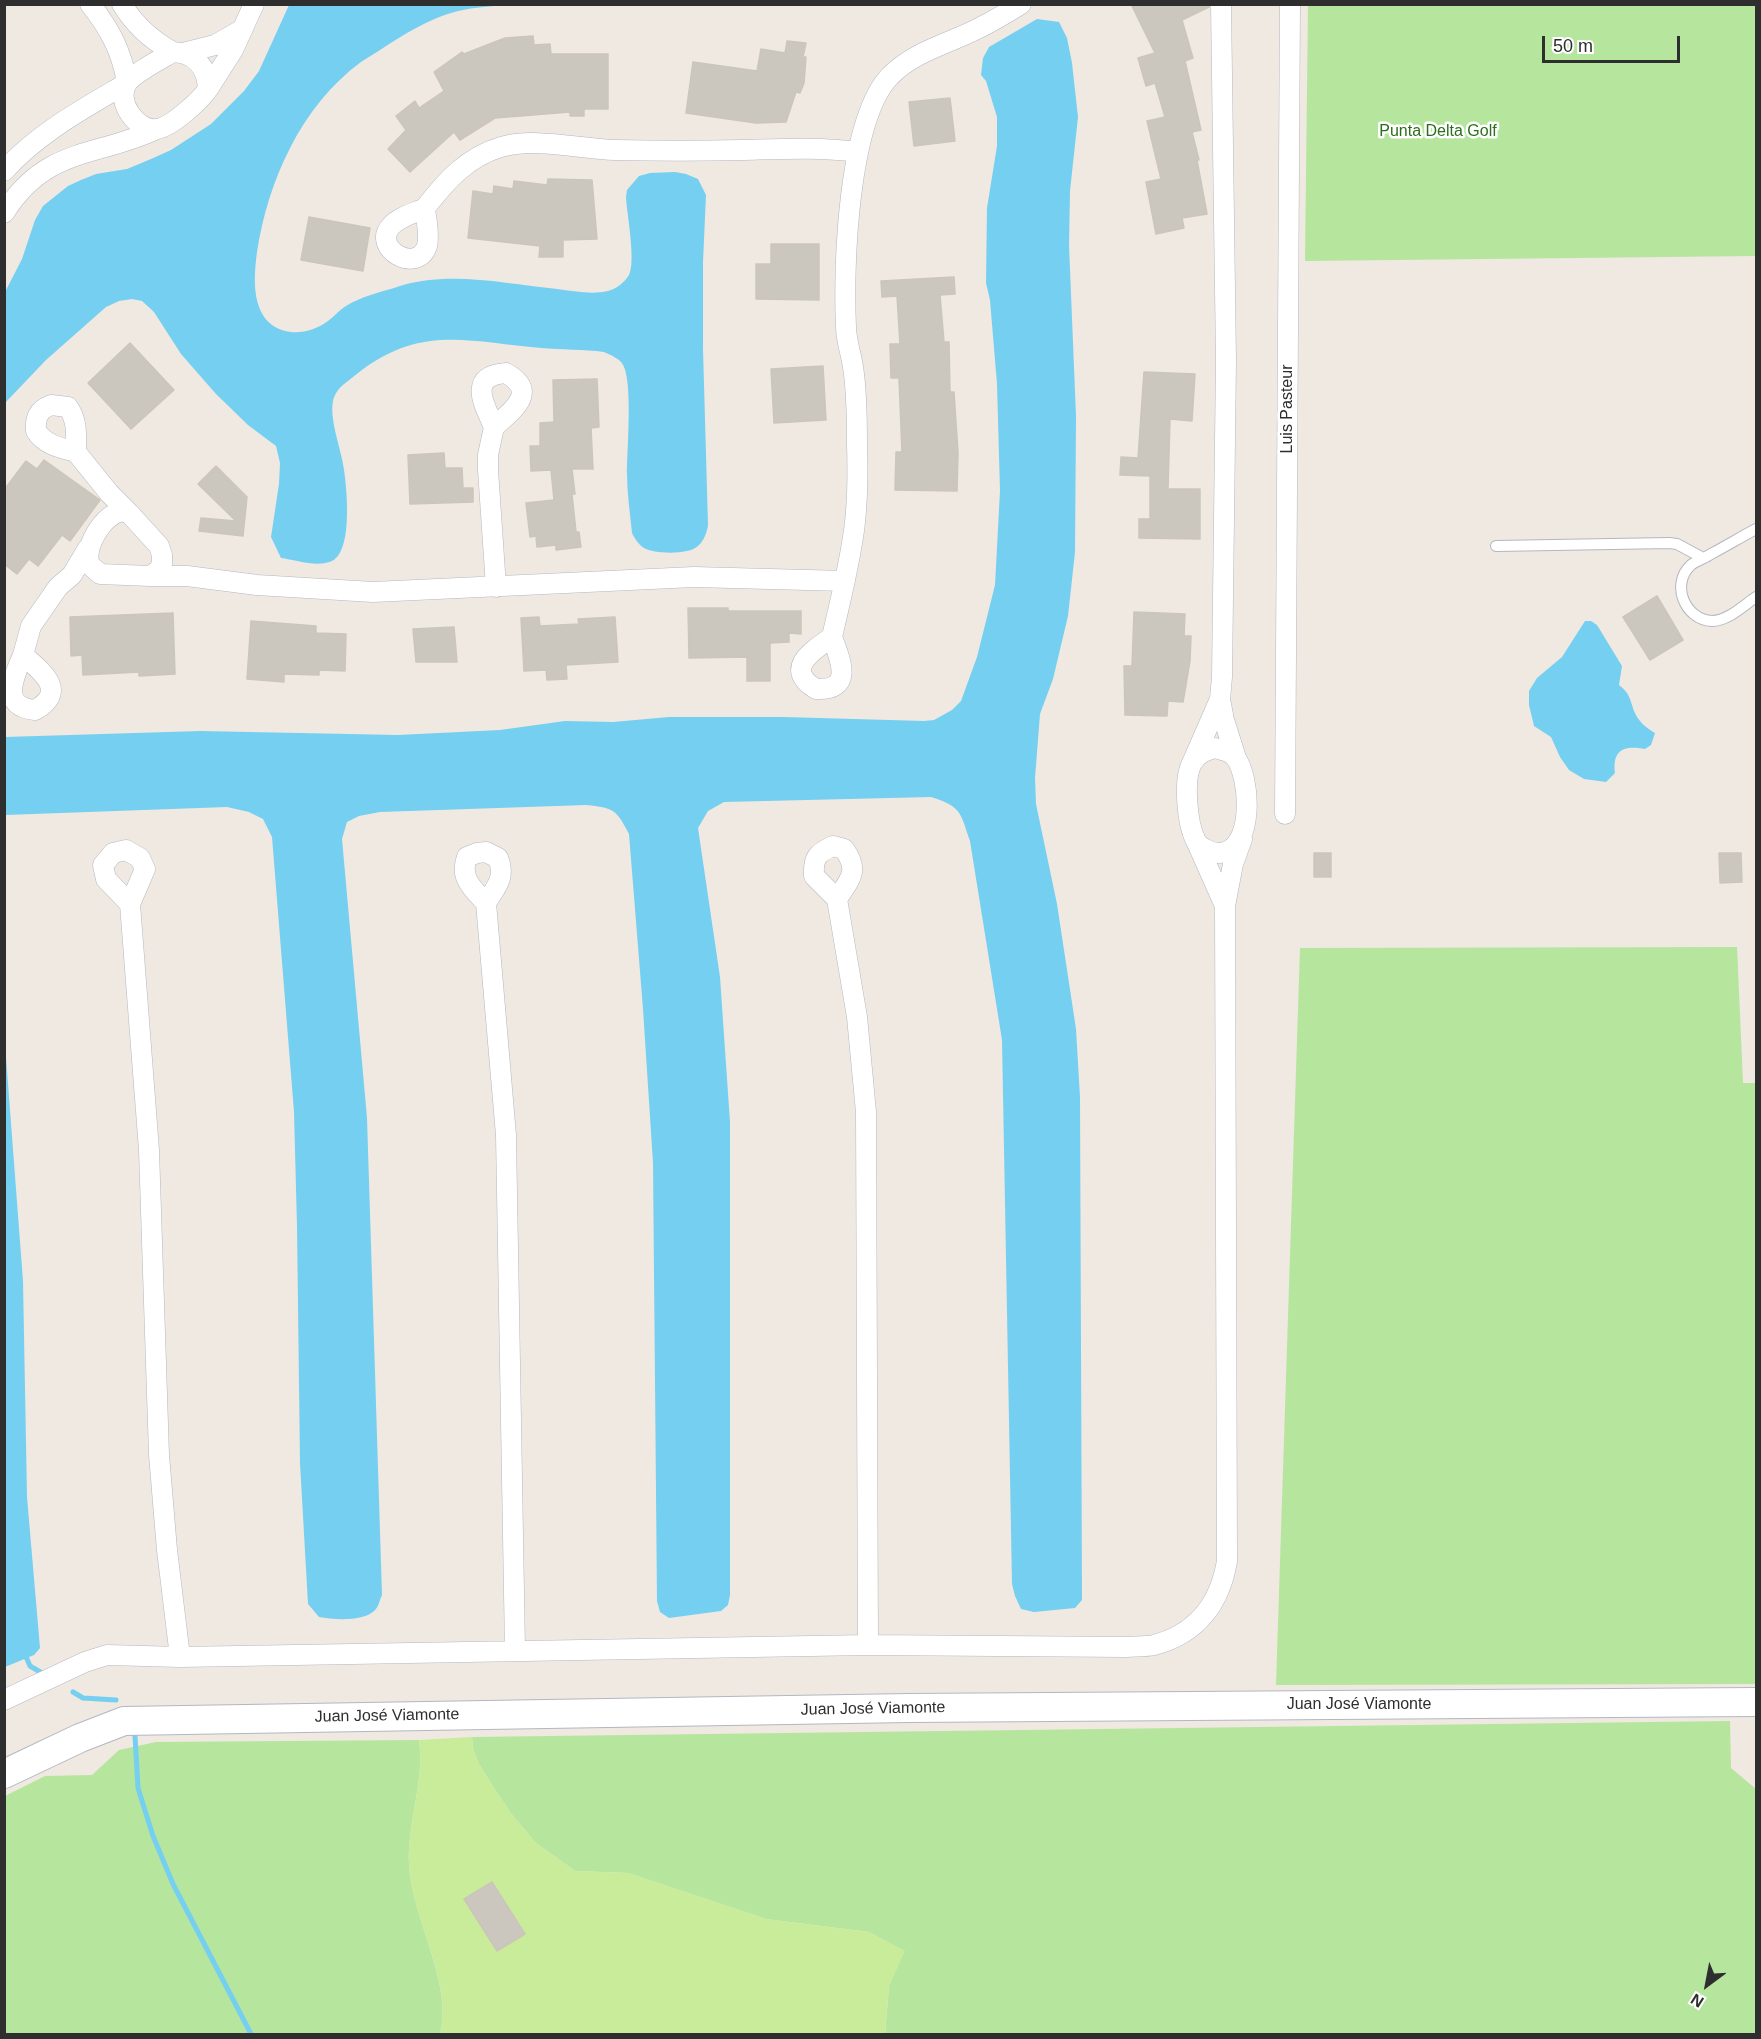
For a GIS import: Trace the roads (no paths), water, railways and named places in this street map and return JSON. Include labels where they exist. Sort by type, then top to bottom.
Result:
[{"type":"street","points":[[90,4],[103,20],[120,51],[127,83],[125,99],[130,115],[146,127],[157,129]]},
{"type":"street","points":[[122,4],[145,33],[178,52],[194,58],[202,66],[207,79],[207,89]]},
{"type":"street","points":[[4,213],[22,189],[50,167],[71,156],[131,140],[157,129],[191,108],[207,89],[233,50],[254,4]]},
{"type":"street","points":[[832,636],[845,581],[855,517],[856,391],[846,329],[845,296],[851,205],[857,152],[864,127],[878,93],[905,62],[972,32],[1021,4]]},
{"type":"street","points":[[4,1700],[85,1662],[107,1655],[180,1657],[868,1645],[1126,1647],[1153,1645],[1189,1629],[1213,1602],[1223,1583],[1227,1561],[1225,906],[1233,864],[1246,821],[1245,784],[1224,720],[1220,699],[1227,361],[1221,4]]},
{"type":"street","name":"Luis Pasteur","points":[[1285,814],[1290,4]]},
{"type":"street","points":[[4,171],[15,159],[60,123],[127,83],[150,65],[178,52],[215,45],[243,29]]},
{"type":"street","points":[[425,208],[452,175],[469,162],[504,146],[539,144],[614,150],[825,148],[857,152]]},
{"type":"street","points":[[494,427],[488,455],[488,470],[496,586]]},
{"type":"street","points":[[76,452],[109,493],[187,576]]},
{"type":"street","points":[[23,656],[31,626],[58,588],[72,575],[106,520],[110,504],[109,493]]},
{"type":"street","points":[[106,520],[121,511],[129,513]]},
{"type":"street","points":[[150,576],[158,571],[162,564],[159,546]]},
{"type":"street","points":[[88,548],[89,564],[100,574]]},
{"type":"street","points":[[72,575],[187,576],[257,585],[373,592],[694,577],[845,581]]},
{"type":"street","points":[[1220,699],[1192,763],[1187,797],[1191,828],[1225,906]]},
{"type":"street","points":[[1192,763],[1201,753],[1214,748],[1227,751],[1236,758]]},
{"type":"street","points":[[1197,843],[1209,851],[1221,853],[1232,849],[1242,839]]},
{"type":"street","points":[[837,899],[857,1017],[866,1113],[868,1645]]},
{"type":"street","points":[[486,903],[506,1145],[515,1650]]},
{"type":"street","points":[[130,904],[149,1150],[159,1455],[167,1550],[180,1657]]},
{"type":"street","name":"Juan José Viamonte","points":[[4,1774],[80,1738],[124,1721],[933,1708],[1755,1701]]},
{"type":"lane","points":[[1756,529],[1690,566],[1682,581],[1681,597],[1689,610],[1711,621],[1723,619],[1756,597]]},
{"type":"lane","points":[[1496,546],[1669,543],[1677,544],[1703,558]]},
{"type":"water","points":[[289,5],[509,5],[458,11],[427,22],[361,62],[321,100],[291,147],[279,172],[269,199],[257,252],[255,281],[257,301],[265,318],[279,329],[293,332],[308,331],[322,325],[343,308],[364,297],[417,282],[437,279],[477,280],[589,293],[611,290],[625,280],[631,268],[627,190],[639,176],[650,173],[675,172],[698,179],[706,195],[703,349],[708,525],[705,536],[698,546],[687,551],[671,553],[649,550],[637,541],[632,533],[627,480],[628,386],[623,365],[604,352],[446,340],[425,342],[403,348],[381,358],[358,373],[340,388],[333,403],[333,421],[343,462],[347,517],[344,542],[340,552],[335,559],[323,563],[281,558],[271,537],[279,484],[280,463],[276,446],[248,425],[216,394],[181,354],[154,312],[142,301],[132,299],[119,301],[106,307],[46,360],[5,403],[5,292],[22,259],[35,220],[43,206],[68,186],[96,174],[127,169],[151,159],[171,150],[211,124],[244,91],[259,71]]},
{"type":"water","points":[[1037,19],[1059,22],[1067,38],[1078,117],[1070,191],[1069,245],[1076,416],[1075,552],[1068,616],[1053,679],[1040,714],[1035,778],[1036,804],[1057,904],[1076,1029],[1080,1097],[1082,1600],[1075,1608],[1034,1612],[1021,1609],[1012,1584],[1002,1040],[970,841],[958,812],[949,804],[931,797],[724,802],[708,811],[698,828],[720,977],[730,1122],[730,1595],[728,1605],[721,1611],[669,1618],[660,1612],[657,1601],[653,1163],[629,834],[621,819],[613,811],[586,805],[380,812],[359,816],[347,822],[342,839],[367,1118],[382,1595],[376,1609],[365,1616],[341,1619],[319,1617],[308,1604],[300,1463],[294,1112],[272,837],[263,819],[249,812],[227,807],[5,815],[5,737],[200,731],[398,735],[500,730],[565,721],[613,722],[669,717],[784,717],[924,721],[934,720],[952,710],[961,701],[977,657],[995,585],[1000,491],[997,384],[990,300],[986,283],[987,208],[997,146],[997,117],[986,81],[981,75],[983,58],[989,47]]},
{"type":"water","points":[[1585,621],[1591,621],[1597,625],[1622,666],[1619,685],[1628,694],[1638,718],[1655,733],[1651,745],[1645,749],[1621,750],[1616,759],[1615,773],[1606,782],[1584,779],[1569,770],[1551,737],[1534,726],[1529,705],[1529,691],[1537,678],[1562,657]]},
{"type":"water","points":[[4,1031],[23,1281],[27,1497],[40,1648],[34,1655],[5,1667]]},
{"type":"waterway","points":[[24,1652],[30,1666],[42,1673]]},
{"type":"waterway","points":[[73,1692],[83,1698],[116,1700]]},
{"type":"waterway","points":[[135,1736],[138,1788],[153,1836],[173,1884],[251,2034]]},
{"type":"park label","name":"Punta Delta Golf","points":[[1438,132]]}]
